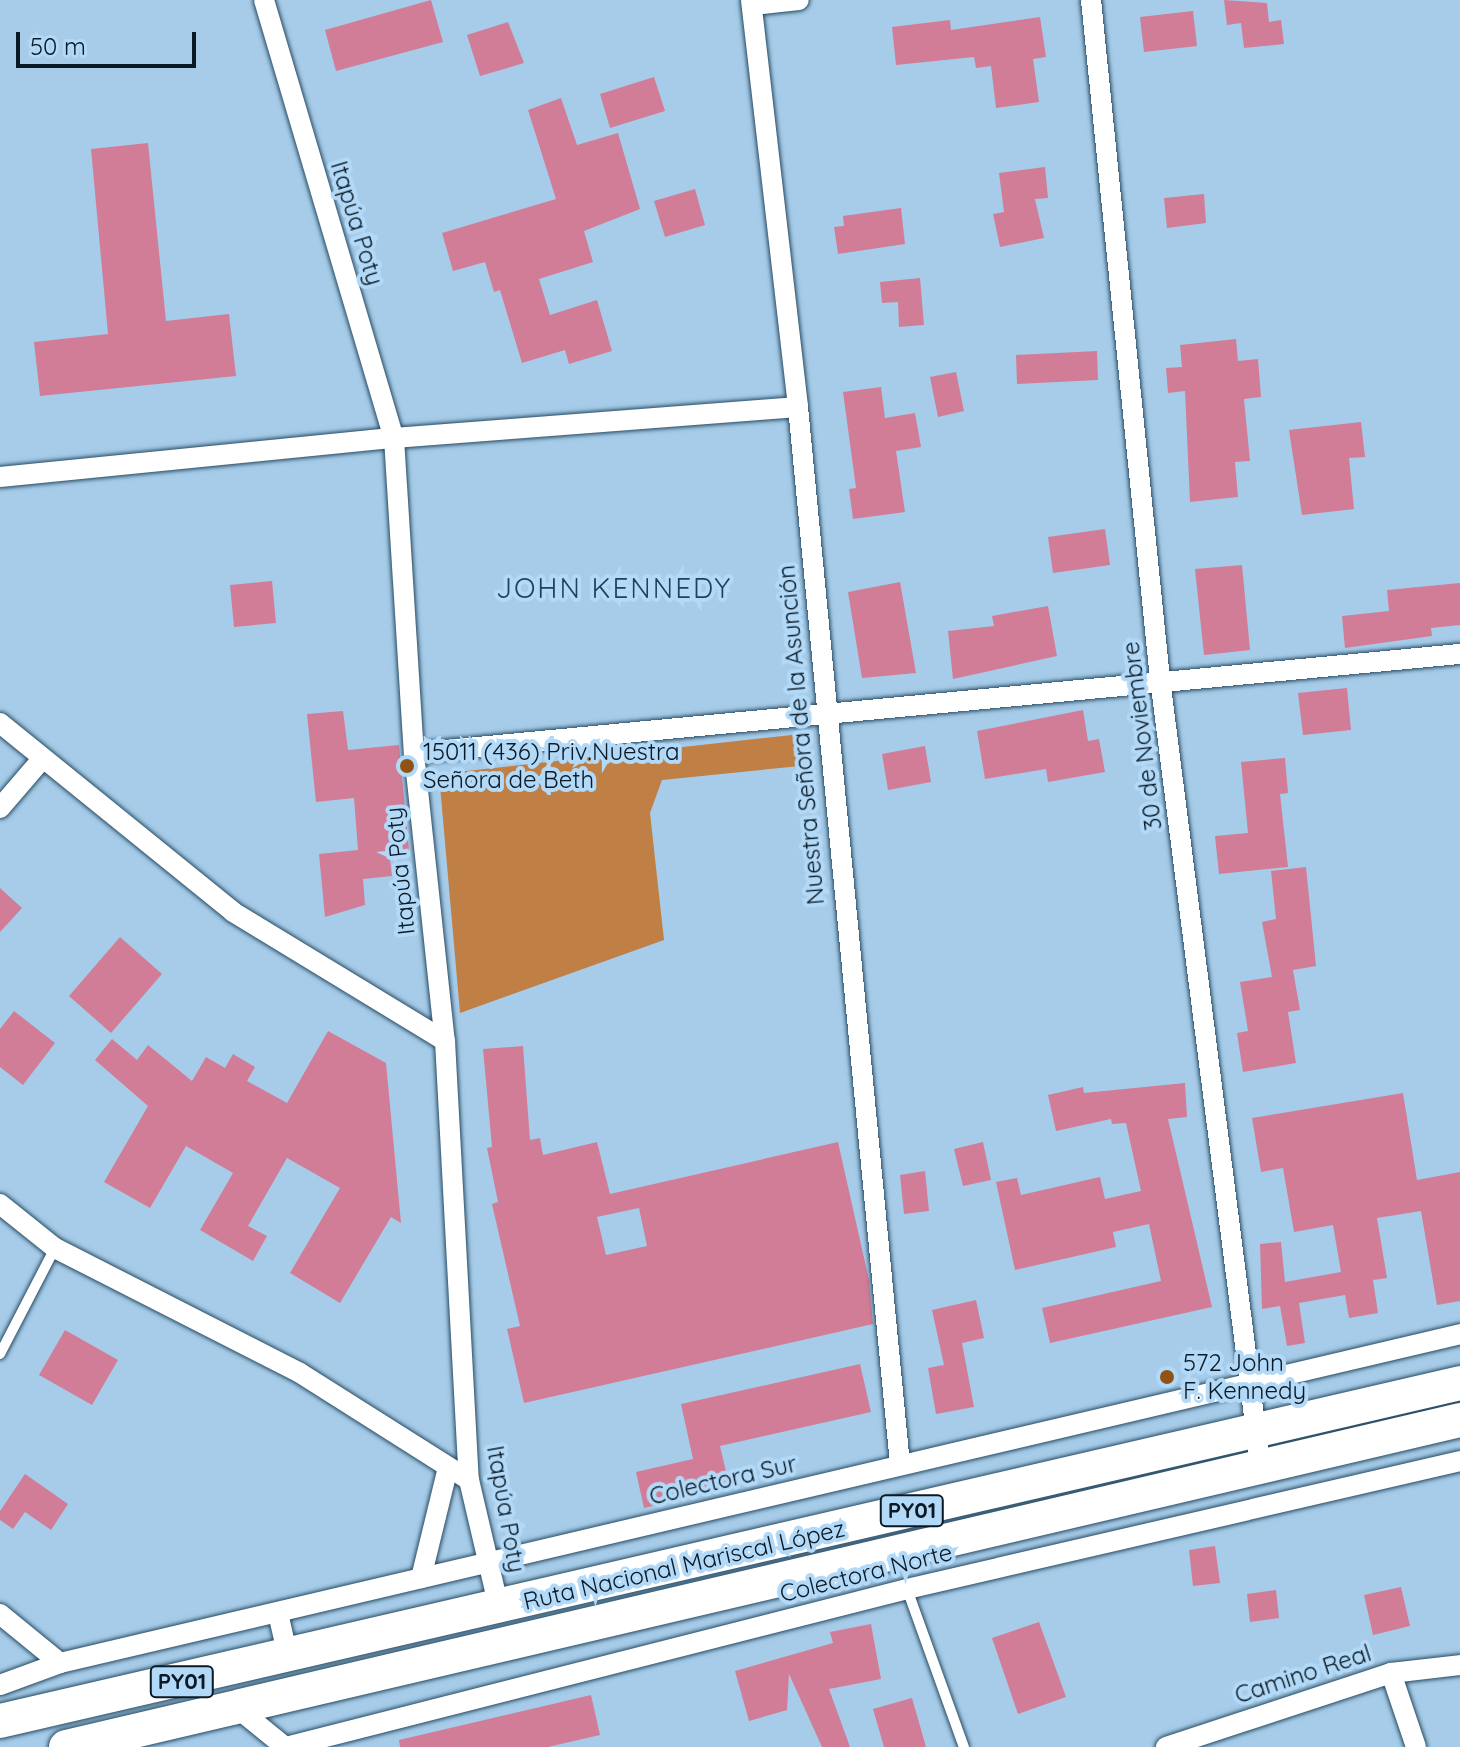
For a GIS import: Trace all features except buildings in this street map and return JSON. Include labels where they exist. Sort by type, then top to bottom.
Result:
[{"type":"highway","name":"Ruta Nacional Mariscal López","points":[[66,1747],[236,1707],[1258,1447],[1460,1383]]},
{"type":"highway","name":"Ruta Nacional Mariscal López","points":[[0,1721],[499,1608],[1258,1447],[1460,1420]]},
{"type":"street","name":"Itapúa Poty","points":[[264,0],[394,438],[414,753],[445,1041],[469,1480],[499,1608]]},
{"type":"street","points":[[754,2],[799,0]]},
{"type":"street","name":"30 de Noviembre","points":[[1091,0],[1160,679],[1258,1447]]},
{"type":"street","name":"Nuestra Señora de la Asunción","points":[[754,2],[798,407],[824,714],[900,1465]]},
{"type":"street","points":[[0,477],[394,438],[798,407]]},
{"type":"street","points":[[414,753],[1160,679],[1460,654]]},
{"type":"street","points":[[0,723],[233,912],[445,1041]]},
{"type":"street","points":[[0,808],[42,759]]},
{"type":"street","points":[[0,1204],[55,1248],[300,1373],[469,1480]]},
{"type":"street","name":"Colectora Sur","points":[[0,1685],[60,1663],[1460,1334]]},
{"type":"street","name":"Colectora Norte","points":[[285,1747],[907,1589],[1460,1461]]},
{"type":"street","points":[[421,1578],[448,1467]]},
{"type":"street","points":[[278,1613],[288,1657]]},
{"type":"street","points":[[0,1614],[60,1663]]},
{"type":"street","name":"Camino Real","points":[[1166,1747],[1391,1673],[1460,1665]]},
{"type":"street","points":[[1391,1673],[1416,1747]]},
{"type":"street","points":[[236,1707],[285,1747]]},
{"type":"lane","points":[[0,1354],[55,1248]]},
{"type":"lane","points":[[907,1589],[964,1747]]},
{"type":"shaded area","points":[[801,734],[800,766],[662,780],[650,813],[664,940],[460,1013],[439,774]]},
{"type":"place","name":"15011 (436) Priv.Nuestra Señora de Beth","points":[[407,766]]},
{"type":"place","name":"572 John F. Kennedy","points":[[1167,1377]]},
{"type":"district","name":"JOHN KENNEDY","points":[[614,588]]}]
